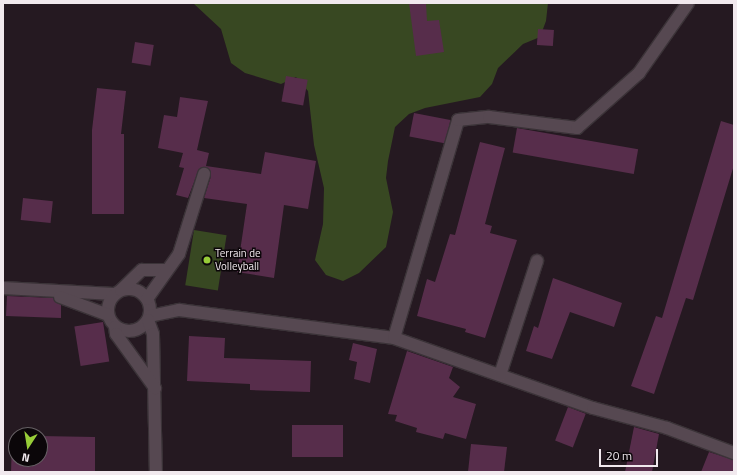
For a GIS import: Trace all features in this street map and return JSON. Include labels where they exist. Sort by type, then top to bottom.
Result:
[{"type":"street","points":[[394,338],[458,120],[489,117],[577,128],[639,73],[688,3]]},
{"type":"street","points":[[156,472],[153,334],[149,318],[147,299],[164,270],[178,254],[204,174]]},
{"type":"street","points":[[500,375],[537,261]]},
{"type":"street","points":[[108,315],[110,300],[142,270],[164,270]]},
{"type":"street","points":[[3,288],[52,294],[135,290],[147,299]]},
{"type":"street","points":[[52,294],[108,315],[116,327],[116,334],[155,388]]},
{"type":"street","points":[[116,327],[130,332],[149,318],[179,310],[394,338],[593,408],[668,428],[734,453]]},
{"type":"green space","points":[[193,3],[548,3],[546,21],[540,37],[523,44],[498,68],[492,84],[480,97],[425,108],[409,114],[395,127],[386,178],[393,212],[386,247],[359,273],[343,281],[326,275],[315,260],[323,224],[324,188],[314,145],[308,91],[296,77],[281,84],[245,73],[231,63],[221,29]]},
{"type":"green space","name":"Terrain de Volleyball","points":[[194,230],[227,235],[218,290],[185,285]]},
{"type":"building","points":[[409,3],[426,3],[427,21],[439,20],[444,52],[416,56]]},
{"type":"building","points":[[538,29],[554,30],[553,46],[537,45]]},
{"type":"building","points":[[135,42],[154,45],[150,66],[132,63]]},
{"type":"building","points":[[286,76],[308,80],[303,105],[281,102]]},
{"type":"building","points":[[97,88],[126,91],[121,134],[124,134],[124,214],[92,214],[92,130]]},
{"type":"building","points":[[180,97],[208,101],[197,150],[209,153],[206,166],[261,174],[265,152],[316,161],[308,209],[284,205],[274,278],[237,272],[247,204],[204,198],[211,176],[209,169],[199,169],[188,198],[176,195],[184,168],[179,167],[183,153],[158,148],[164,115],[177,117]]},
{"type":"building","points":[[414,113],[450,120],[446,144],[409,137]]},
{"type":"building","points":[[721,121],[734,125],[734,165],[693,300],[686,298],[654,394],[631,386],[656,316],[662,318]]},
{"type":"building","points":[[517,128],[638,149],[634,174],[513,153]]},
{"type":"building","points":[[480,142],[505,148],[485,224],[492,226],[490,233],[517,240],[485,338],[465,332],[466,329],[417,316],[427,279],[435,282],[450,234],[455,235]]},
{"type":"building","points":[[23,198],[53,201],[51,223],[21,220]]},
{"type":"building","points":[[553,278],[622,303],[614,327],[570,312],[552,359],[526,351],[534,326],[538,328]]},
{"type":"building","points":[[7,296],[53,298],[61,305],[61,318],[6,316]]},
{"type":"building","points":[[103,322],[109,362],[81,366],[74,327]]},
{"type":"building","points":[[189,336],[225,338],[224,358],[311,361],[310,392],[250,390],[250,384],[187,381]]},
{"type":"building","points":[[353,343],[377,349],[370,383],[354,379],[357,362],[349,360]]},
{"type":"building","points":[[407,351],[453,367],[449,378],[460,387],[453,397],[476,404],[466,439],[445,433],[443,439],[416,432],[417,428],[395,421],[397,415],[388,414]]},
{"type":"building","points":[[568,407],[586,414],[573,447],[555,441]]},
{"type":"building","points":[[292,425],[343,425],[343,457],[292,457]]},
{"type":"building","points":[[634,427],[659,434],[652,472],[625,472]]},
{"type":"building","points":[[48,436],[95,437],[95,472],[11,472],[11,467],[48,467]]},
{"type":"building","points":[[471,444],[507,447],[504,472],[468,472]]},
{"type":"building","points":[[709,452],[734,460],[734,472],[701,472]]},
{"type":"place","name":"Terrain de Volleyball","points":[[207,260]]}]
